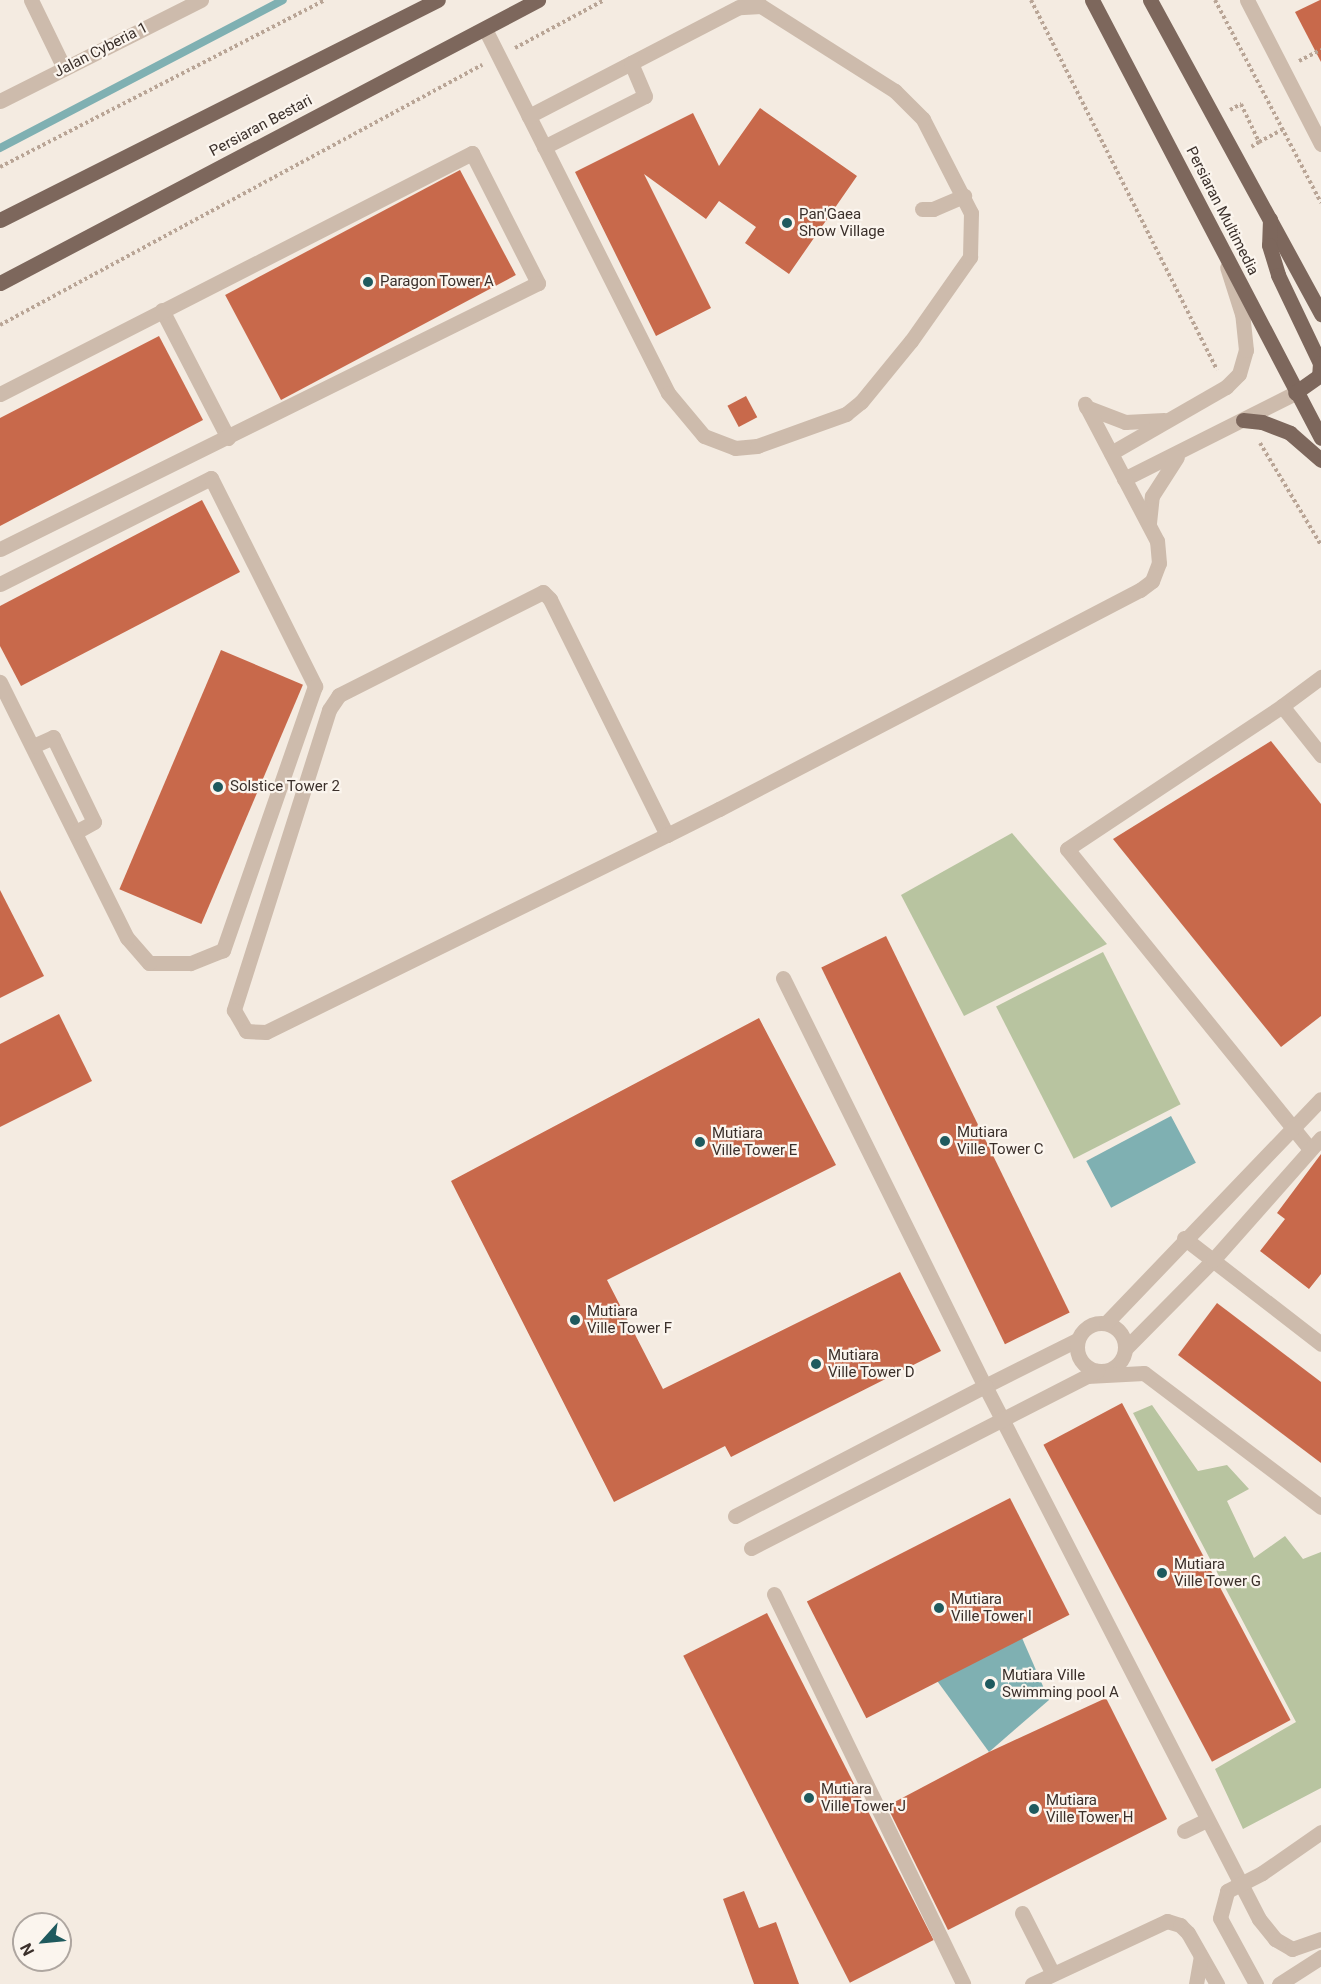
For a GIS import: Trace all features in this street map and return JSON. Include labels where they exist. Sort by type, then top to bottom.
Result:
[{"type":"main road","points":[[0,220],[438,0]]},
{"type":"main road","name":"Persiaran Bestari","points":[[0,283],[538,0]]},
{"type":"main road","name":"Persiaran Multimedia","points":[[1092,0],[1295,393],[1321,438]]},
{"type":"main road","points":[[1150,0],[1321,314]]},
{"type":"main road","points":[[1270,219],[1269,245],[1278,275],[1320,363],[1319,376],[1295,393]]},
{"type":"main road","points":[[1243,420],[1262,422],[1290,433],[1321,460]]},
{"type":"street","points":[[31,0],[64,69]]},
{"type":"street","name":"Jalan Cyberia 1","points":[[0,101],[201,0]]},
{"type":"street","points":[[1247,0],[1321,144]]},
{"type":"street","points":[[485,29],[668,393],[704,436],[735,448],[757,446],[846,414],[861,402],[911,341],[970,257],[973,229],[964,196],[923,119],[895,91],[761,6],[739,7],[529,116]]},
{"type":"street","points":[[544,147],[645,96],[631,63]]},
{"type":"street","points":[[0,394],[472,153],[538,283],[0,549]]},
{"type":"street","points":[[922,209],[933,209],[964,196]]},
{"type":"street","points":[[1111,453],[1226,387],[1239,374],[1246,350],[1242,314],[1224,255]]},
{"type":"street","points":[[162,310],[228,438]]},
{"type":"street","points":[[1124,479],[1295,393]]},
{"type":"street","points":[[667,835],[550,599],[543,592],[339,695],[329,710],[234,1010],[246,1030],[266,1032],[667,835],[1140,590],[1152,581],[1159,564],[1157,541],[1086,405],[1125,422],[1159,421],[1182,413]]},
{"type":"street","points":[[1149,526],[1148,511],[1158,482],[1190,447]]},
{"type":"street","points":[[0,585],[212,478],[315,686],[223,950],[190,963],[149,963],[127,938],[0,682]]},
{"type":"street","points":[[751,1548],[1091,1373],[1116,1366],[1125,1349],[1213,1260],[1316,1143],[1291,1129],[1067,849],[1282,706],[1321,677]]},
{"type":"street","points":[[1282,706],[1321,755]]},
{"type":"street","points":[[33,746],[53,737],[94,822],[76,832]]},
{"type":"street","points":[[783,978],[985,1386],[1240,1884],[1275,1939],[1292,1949],[1321,1939]]},
{"type":"street","points":[[735,1516],[1077,1340],[1085,1328],[1106,1323],[1184,1238],[1321,1099]]},
{"type":"street","points":[[1184,1238],[1319,1339]]},
{"type":"street","points":[[1106,1323],[1119,1330],[1125,1349]]},
{"type":"street","points":[[1077,1340],[1080,1360],[1091,1373],[1144,1373],[1321,1507]]},
{"type":"street","points":[[774,1594],[963,1984]]},
{"type":"street","points":[[1184,1831],[1207,1820]]},
{"type":"street","points":[[1256,1984],[1220,1918],[1227,1891],[1321,1832]]},
{"type":"street","points":[[1022,1913],[1053,1974]]},
{"type":"street","points":[[1032,1984],[1167,1921],[1180,1924],[1217,1984]]},
{"type":"street","points":[[1196,1984],[1201,1957]]},
{"type":"street","points":[[1279,1984],[1321,1957]]},
{"type":"path","points":[[0,167],[326,0]]},
{"type":"path","points":[[0,325],[604,0]]},
{"type":"path","points":[[1031,0],[1226,387]]},
{"type":"path","points":[[1215,0],[1321,203]]},
{"type":"path","points":[[1259,142],[1283,129]]},
{"type":"path","points":[[1243,420],[1275,463],[1321,545]]},
{"type":"green space","points":[[1012,833],[1107,944],[964,1016],[901,895]]},
{"type":"green space","points":[[1103,952],[1181,1104],[1074,1159],[996,1006]]},
{"type":"green space","points":[[1152,1405],[1198,1471],[1227,1465],[1249,1489],[1227,1501],[1254,1558],[1285,1536],[1303,1559],[1321,1552],[1321,1788],[1243,1829],[1215,1769],[1296,1722],[1133,1413]]},
{"type":"water","points":[[1171,1116],[1196,1163],[1111,1208],[1086,1161]]},
{"type":"water","name":"Mutiara Ville Swimming pool A","points":[[1019,1631],[1049,1700],[989,1752],[927,1667]]},
{"type":"building","points":[[1321,0],[1321,62],[1295,12]]},
{"type":"building","name":"Pan'Gaea Show Village","points":[[760,108],[857,176],[789,274],[745,243],[756,227],[719,201],[706,219],[644,174],[711,308],[656,336],[575,172],[693,113],[719,166]]},
{"type":"building","name":"Paragon Tower A","points":[[460,170],[516,275],[281,400],[225,295]]},
{"type":"building","points":[[159,336],[203,420],[0,526],[0,418]]},
{"type":"building","points":[[746,396],[757,417],[739,427],[727,406]]},
{"type":"building","points":[[202,500],[240,572],[21,686],[0,646],[0,606]]},
{"type":"building","name":"Solstice Tower 2","points":[[221,650],[303,685],[201,924],[119,889]]},
{"type":"building","points":[[1271,741],[1321,804],[1321,1016],[1281,1047],[1113,839]]},
{"type":"building","points":[[0,890],[44,976],[0,998]]},
{"type":"building","name":"Mutiara Ville Tower C","points":[[886,936],[1070,1313],[1005,1344],[821,968]]},
{"type":"building","points":[[59,1014],[92,1081],[0,1127],[0,1044]]},
{"type":"building","points":[[759,1018],[836,1165],[607,1280],[663,1389],[900,1272],[941,1351],[731,1457],[725,1446],[614,1502],[451,1181]]},
{"type":"building","points":[[1321,1154],[1321,1274],[1309,1289],[1260,1251],[1285,1219],[1277,1213]]},
{"type":"building","points":[[1217,1303],[1321,1382],[1321,1463],[1178,1355]]},
{"type":"building","name":"Mutiara Ville Tower G","points":[[1122,1403],[1291,1720],[1212,1762],[1043,1445]]},
{"type":"building","name":"Mutiara Ville Tower I","points":[[1010,1498],[1069,1615],[866,1718],[807,1602]]},
{"type":"building","name":"Mutiara Ville Tower J","points":[[767,1613],[934,1940],[850,1983],[683,1656]]},
{"type":"building","name":"Mutiara Ville Tower H","points":[[1106,1698],[1167,1819],[948,1930],[887,1806],[989,1752]]},
{"type":"building","points":[[744,1891],[759,1928],[776,1922],[799,1984],[754,1984],[723,1899]]},
{"type":"waterway","points":[[0,148],[283,0]]},
{"type":"place","name":"Pan'Gaea Show Village","points":[[787,223]]},
{"type":"place","name":"Paragon Tower A","points":[[368,282]]},
{"type":"place","name":"Solstice Tower 2","points":[[218,787]]},
{"type":"place","name":"Mutiara Ville Tower C","points":[[945,1141]]},
{"type":"place","name":"Mutiara Ville Tower E","points":[[700,1142]]},
{"type":"place","name":"Mutiara Ville Tower F","points":[[575,1320]]},
{"type":"place","name":"Mutiara Ville Tower D","points":[[816,1364]]},
{"type":"place","name":"Mutiara Ville Tower G","points":[[1162,1573]]},
{"type":"place","name":"Mutiara Ville Tower I","points":[[939,1608]]},
{"type":"place","name":"Mutiara Ville Swimming pool A","points":[[990,1684]]},
{"type":"place","name":"Mutiara Ville Tower J","points":[[809,1798]]},
{"type":"place","name":"Mutiara Ville Tower H","points":[[1034,1809]]}]
